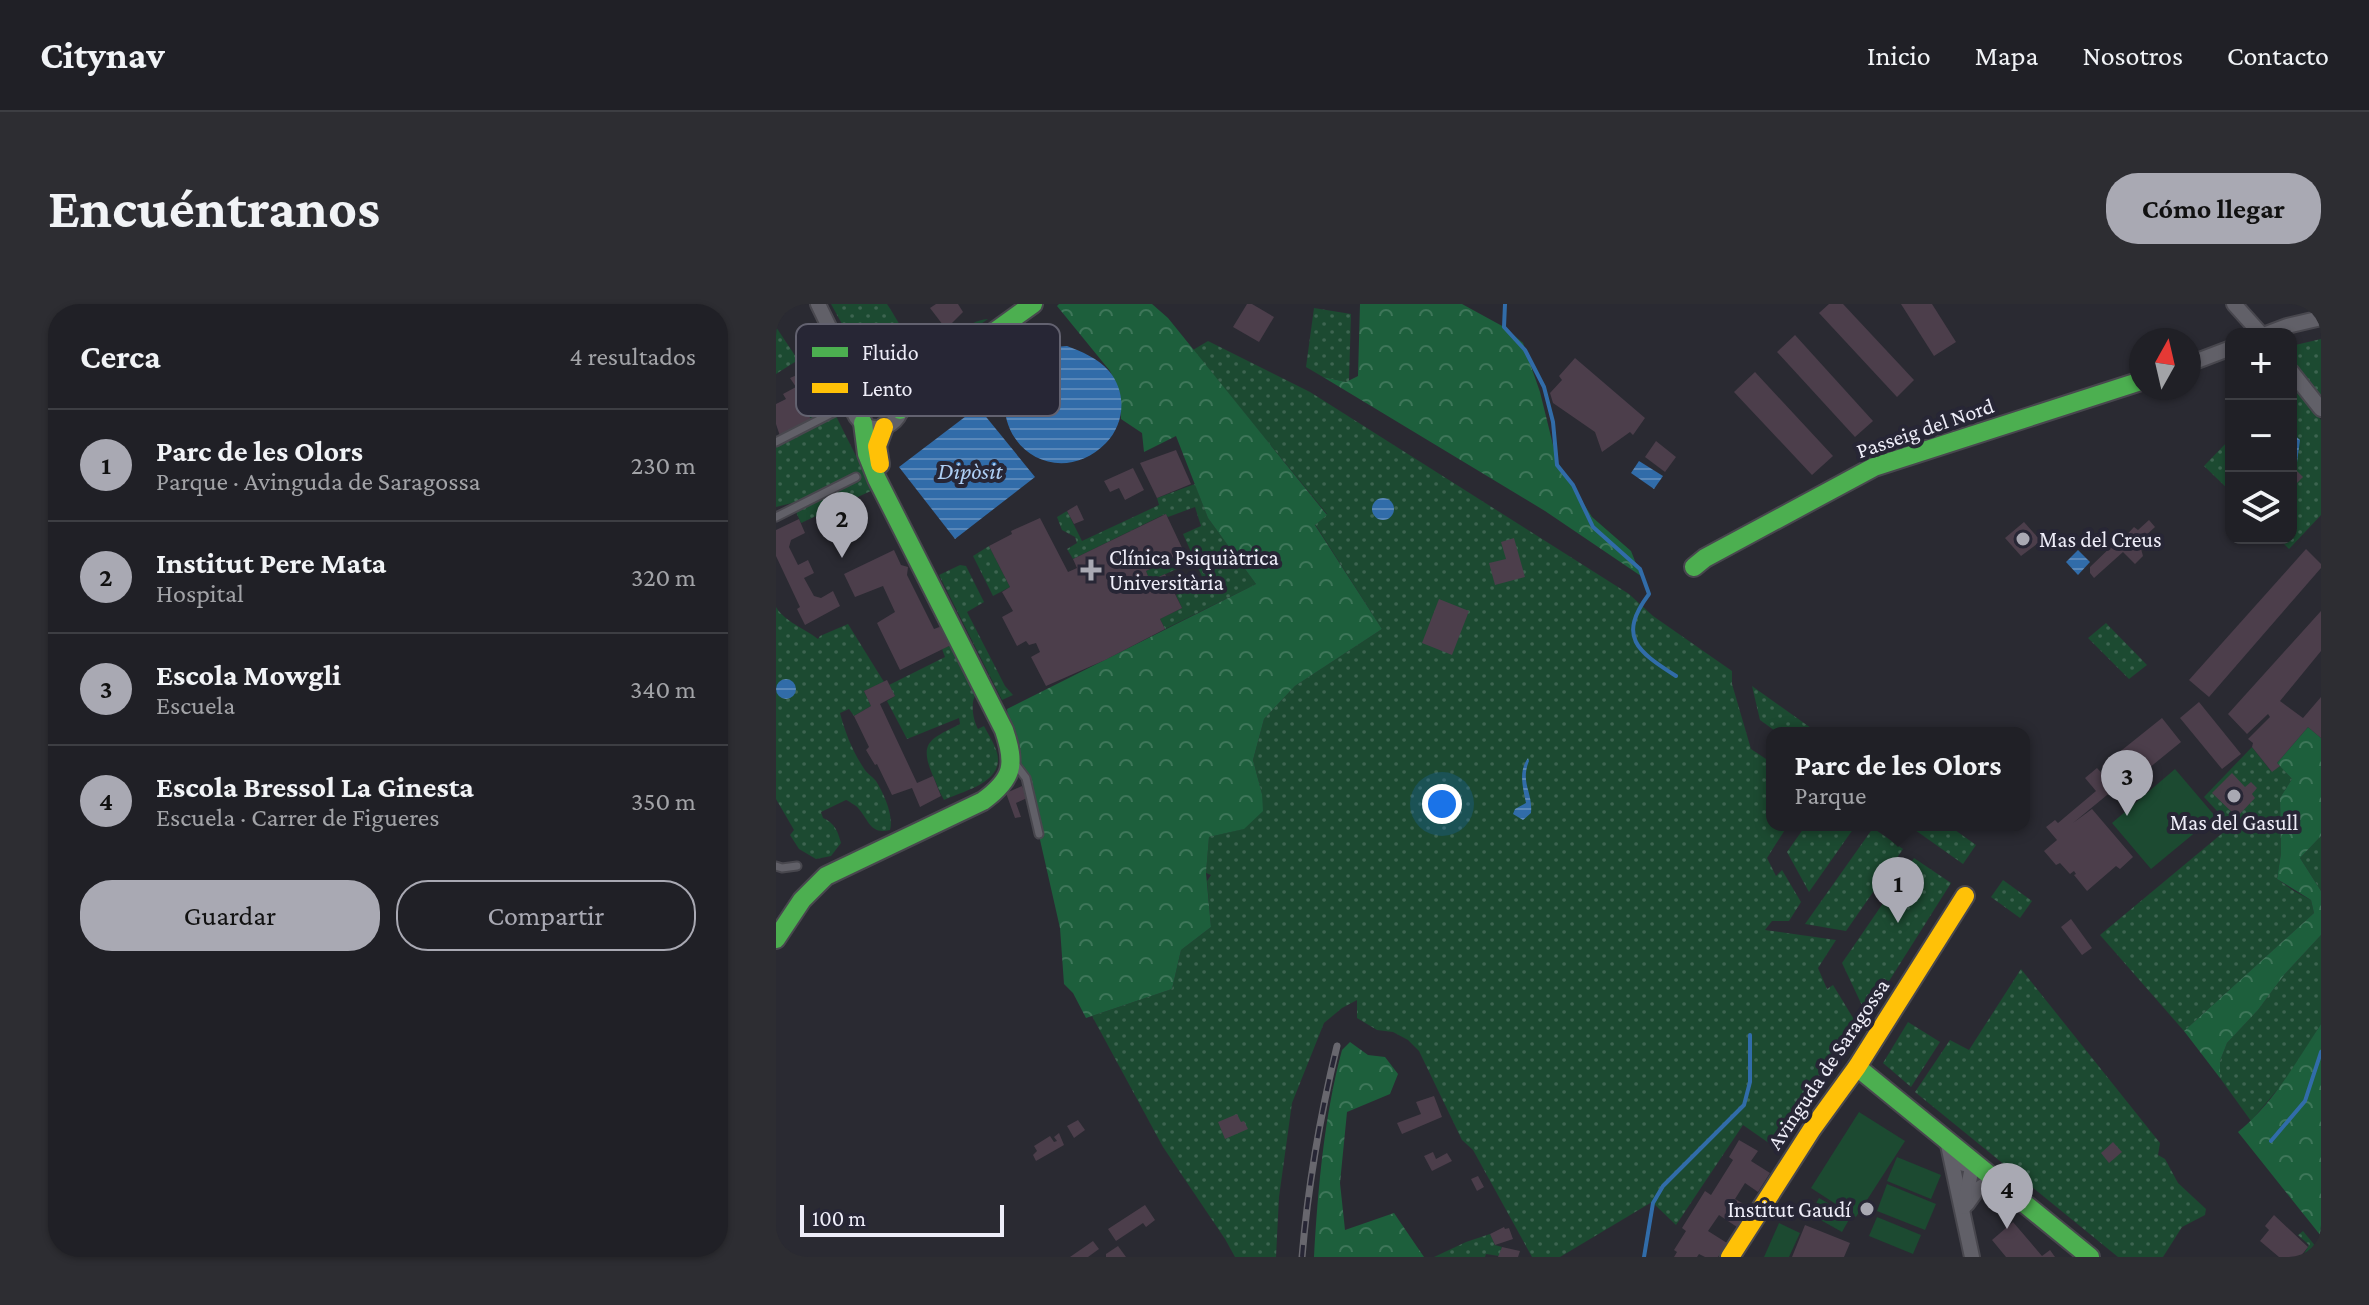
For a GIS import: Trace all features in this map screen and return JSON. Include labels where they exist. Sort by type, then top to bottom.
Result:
[{"type":"street","points":[[818,304],[828,324]]},
{"type":"street","points":[[1005,324],[1033,304]]},
{"type":"street","points":[[2234,304],[2258,328]]},
{"type":"street","points":[[2281,328],[2321,318]]},
{"type":"street","points":[[2201,359],[2225,350]]},
{"type":"street","points":[[2297,379],[2321,409]]},
{"type":"street","name":"Passeig del Nord","points":[[1694,567],[1705,558],[1874,467],[2129,385]]},
{"type":"street","points":[[856,416],[873,427],[884,427],[897,416]]},
{"type":"street","points":[[776,939],[802,899],[822,878],[983,801],[999,791],[1011,771],[1013,761],[1004,730],[867,454],[863,423]]},
{"type":"street","points":[[883,487],[877,446],[884,427]]},
{"type":"street","name":"Avinguda de Saragossa","points":[[1730,1257],[1812,1129],[1857,1067],[1965,896]]},
{"type":"street","points":[[1857,1067],[2090,1257]]},
{"type":"street","points":[[1947,1140],[1972,1257]]},
{"type":"street","points":[[1956,1182],[1961,1165],[1973,1162]]},
{"type":"street","points":[[1963,1211],[1973,1162]]},
{"type":"street","points":[[1963,1211],[1971,1197],[1983,1186],[2007,1190]]},
{"type":"lane","points":[[776,442],[824,416]]},
{"type":"lane","points":[[776,517],[856,477]]},
{"type":"lane","points":[[1013,761],[1026,778],[1039,834]]},
{"type":"lane","points":[[776,866],[797,866]]},
{"type":"green space","points":[[831,304],[887,304],[899,324],[842,324]]},
{"type":"green space","points":[[1152,304],[1168,318],[1327,515],[1315,525],[1382,629],[1295,686],[1264,719],[1253,760],[1263,811],[1244,829],[1209,837],[1206,873],[1211,927],[1181,950],[1172,989],[1086,1018],[1073,993],[1064,984],[1060,928],[1026,778],[1013,761],[1007,709],[1256,584],[1208,518],[1176,436],[1144,452],[1142,433],[1121,419],[1120,393],[1110,371],[1057,306]]},
{"type":"green space","points":[[1360,304],[1462,304],[1504,327],[1523,343],[1540,392],[1557,461],[1592,517],[1631,551],[1641,576],[1545,511],[1323,377],[1346,382],[1358,376]]},
{"type":"green space","points":[[1314,308],[1351,314],[1349,381],[1323,377],[1306,367]]},
{"type":"green space","points":[[776,327],[796,361],[776,374]]},
{"type":"green space","points":[[2321,339],[2321,403],[2297,373],[2297,345]]},
{"type":"green space","points":[[1208,341],[1310,392],[1629,594],[1653,616],[1732,671],[1732,684],[1751,749],[1766,759],[1766,831],[1784,831],[1767,858],[1776,876],[1782,870],[1801,902],[1789,921],[1772,921],[1765,930],[1836,940],[1818,968],[1827,989],[1833,985],[1858,1026],[1852,1037],[1848,1035],[1776,1148],[1743,1125],[1676,1225],[1652,1202],[1560,1257],[1532,1257],[1473,1150],[1462,1140],[1419,1051],[1393,1032],[1377,1030],[1357,1018],[1357,1000],[1324,1023],[1292,1103],[1279,1197],[1276,1257],[1235,1257],[1163,1147],[1092,1016],[1172,989],[1181,950],[1211,927],[1207,881],[1211,875],[1206,873],[1209,837],[1243,829],[1262,794],[1253,760],[1264,719],[1295,686],[1382,629],[1315,524],[1327,514],[1193,350]]},
{"type":"green space","points":[[2297,393],[2321,420],[2321,515],[2297,540]]},
{"type":"green space","points":[[809,416],[836,416],[873,490],[801,523],[792,503],[776,507],[776,440],[811,421]]},
{"type":"green space","points":[[2225,444],[2225,486],[2204,466]]},
{"type":"green space","points":[[1195,484],[1208,518],[1256,584],[1165,629],[1160,619],[1182,608],[1176,595],[1204,581],[1183,534],[1201,526],[1195,507],[1168,517],[1165,514],[1073,559],[1067,549],[1077,543],[1075,537],[1062,530],[1057,517],[1067,511],[1082,541],[1159,505],[1157,498]]},
{"type":"green space","points":[[989,546],[1010,587],[993,596],[973,556]]},
{"type":"green space","points":[[1185,553],[1190,563],[1150,581],[1146,571]]},
{"type":"green space","points":[[960,565],[966,566],[984,602],[967,612],[1005,686],[1013,695],[1002,700],[939,575]]},
{"type":"green space","points":[[776,607],[790,621],[818,639],[848,624],[884,682],[864,691],[871,706],[854,716],[849,709],[840,713],[855,754],[876,781],[885,799],[891,818],[890,830],[874,828],[858,807],[846,800],[821,812],[823,818],[835,828],[841,843],[831,856],[816,859],[799,849],[790,835],[794,830],[776,799]]},
{"type":"green space","points":[[2106,623],[2147,665],[2129,679],[2088,638]]},
{"type":"green space","points":[[951,645],[976,694],[973,706],[976,725],[978,729],[984,726],[998,761],[992,776],[944,800],[929,764],[927,748],[935,738],[960,724],[959,718],[907,739],[887,701],[895,696],[889,685],[945,657],[942,649]]},
{"type":"green space","points":[[1752,686],[1810,727],[1770,727],[1760,720]]},
{"type":"green space","points":[[2308,727],[2321,738],[2321,836],[2300,858],[2321,891],[2321,935],[2227,1043],[2220,1061],[2220,1078],[2184,1031],[2314,913],[2311,900],[2277,879],[2281,853],[2280,798],[2292,779],[2277,763]]},
{"type":"green space","points":[[2252,747],[2271,771],[2280,766],[2292,779],[2280,798],[2281,853],[2277,879],[2311,900],[2314,913],[2184,1031],[2100,935],[2231,826],[2204,797]]},
{"type":"green space","points":[[2175,769],[2215,816],[2151,869],[2112,823]]},
{"type":"green space","points":[[1802,831],[1852,831],[1809,892],[1787,852]]},
{"type":"green space","points":[[1871,831],[1877,831],[1903,849],[1846,931],[1805,924]]},
{"type":"green space","points":[[1916,831],[1956,831],[1976,845],[1963,864]]},
{"type":"green space","points":[[2321,836],[2321,891],[2300,858]]},
{"type":"green space","points":[[1914,858],[1951,883],[1867,1016],[1842,963]]},
{"type":"green space","points":[[2003,880],[2032,901],[2020,918],[1991,897]]},
{"type":"green space","points":[[2321,935],[2321,1024],[2288,1077],[2251,1121],[2220,1078],[2220,1061],[2227,1043]]},
{"type":"green space","points":[[2021,969],[2160,1143],[2158,1155],[2165,1159],[2178,1183],[2206,1209],[2205,1215],[2182,1227],[2163,1257],[2118,1257],[1915,1092],[1950,1040],[1969,1050]]},
{"type":"green space","points":[[1908,1022],[1940,1042],[1911,1087],[1883,1063]]},
{"type":"green space","points":[[2321,1024],[2321,1236],[2238,1132],[2273,1095]]},
{"type":"green space","points":[[1350,1042],[1368,1055],[1385,1057],[1398,1074],[1390,1094],[1347,1112],[1340,1183],[1345,1230],[1394,1213],[1424,1257],[1314,1257],[1326,1127],[1342,1050]]},
{"type":"green space","points":[[1859,1112],[1905,1141],[1856,1217],[1811,1188]]},
{"type":"green space","points":[[1897,1157],[1941,1175],[1931,1199],[1887,1181]]},
{"type":"green space","points":[[1887,1184],[1936,1204],[1925,1230],[1877,1211]]},
{"type":"green space","points":[[1819,1198],[1851,1216],[1842,1232],[1810,1214]]},
{"type":"green space","points":[[1877,1217],[1921,1235],[1913,1254],[1869,1236]]},
{"type":"green space","points":[[1779,1223],[1800,1233],[1789,1257],[1764,1257]]},
{"type":"green space","points":[[2303,1231],[2321,1257],[2302,1257],[2309,1245],[2298,1235]]},
{"type":"green space","points":[[1490,1234],[1495,1245],[1502,1247],[1499,1256],[1434,1257],[1466,1242]]},
{"type":"water","name":"Dipòsit","points":[[1067,346],[1084,353],[1105,366],[1115,379],[1121,398],[1117,427],[1106,443],[1086,457],[1066,463],[1046,461],[1029,453],[1015,439],[1007,416],[1060,416],[1060,347]]},
{"type":"water","name":"Dipòsit","points":[[966,416],[985,416],[1035,477],[955,539],[899,467]]},
{"type":"water","points":[[1639,461],[1663,476],[1654,489],[1631,473]]},
{"type":"water","points":[[1383,498],[1391,501],[1394,509],[1391,517],[1383,520],[1375,517],[1372,509],[1375,501]]},
{"type":"water","points":[[2078,550],[2090,562],[2078,575],[2066,562]]},
{"type":"water","points":[[782,679],[790,679],[796,689],[790,699],[782,699],[776,693],[776,685]]},
{"type":"water","points":[[1528,758],[1526,782],[1531,813],[1523,820],[1513,814],[1515,809],[1526,803],[1522,774]]},
{"type":"building","points":[[936,304],[958,304],[963,312],[951,324],[942,324],[930,308]]},
{"type":"building","points":[[1247,304],[1274,317],[1259,342],[1233,327]]},
{"type":"building","points":[[1829,304],[1843,304],[1914,380],[1897,397],[1819,313]]},
{"type":"building","points":[[1901,304],[1932,304],[1956,342],[1934,356]]},
{"type":"building","points":[[1795,335],[1873,421],[1855,437],[1777,352]]},
{"type":"building","points":[[1575,358],[1645,418],[1633,435],[1630,432],[1602,452],[1595,432],[1553,403],[1550,393],[1562,380],[1559,376]]},
{"type":"building","points":[[1755,372],[1833,456],[1812,475],[1734,392]]},
{"type":"building","points":[[796,387],[796,416],[809,416],[811,420],[780,436],[776,424],[776,404],[786,399],[783,394]]},
{"type":"building","points":[[1656,441],[1676,457],[1665,472],[1645,457]]},
{"type":"building","points":[[1176,450],[1191,484],[1157,498],[1140,463]]},
{"type":"building","points":[[1133,468],[1144,490],[1125,500],[1119,488],[1110,492],[1104,481]]},
{"type":"building","points":[[1077,505],[1084,520],[1074,524],[1067,511]]},
{"type":"building","points":[[836,507],[841,517],[822,527],[817,516]]},
{"type":"building","points":[[1166,514],[1184,552],[1146,571],[1150,581],[1165,574],[1182,608],[1160,619],[1165,629],[1046,686],[1031,657],[1040,652],[1036,643],[1029,645],[1026,641],[1017,646],[1002,617],[1013,611],[1002,592],[1010,587],[989,546],[1012,534],[1011,531],[1040,518],[1068,572],[1077,568],[1073,559]]},
{"type":"building","points":[[799,519],[805,533],[791,540],[789,547],[798,565],[808,560],[814,573],[804,578],[814,596],[821,598],[833,591],[840,606],[805,625],[776,556],[776,530]]},
{"type":"building","points":[[2149,520],[2155,527],[2142,539],[2143,556],[2135,564],[2123,552],[2094,578],[2090,567],[2134,527],[2138,530]]},
{"type":"building","name":"Mas del Creus","points":[[2024,522],[2041,541],[2021,556],[2005,538]]},
{"type":"building","points":[[1514,538],[1525,577],[1495,585],[1489,563],[1506,559],[1501,542]]},
{"type":"building","points":[[2306,549],[2321,564],[2321,568],[2209,697],[2189,680]]},
{"type":"building","points":[[894,550],[901,565],[908,567],[907,575],[934,629],[942,626],[951,645],[900,670],[877,623],[895,612],[883,586],[855,597],[844,574]]},
{"type":"building","points":[[1439,599],[1469,611],[1452,655],[1422,643]]},
{"type":"building","points":[[2321,611],[2321,651],[2280,701],[2303,718],[2321,697],[2321,738],[2308,727],[2277,763],[2280,766],[2272,772],[2248,739],[2270,717],[2268,714],[2247,734],[2228,714]]},
{"type":"building","points":[[887,680],[895,696],[880,704],[917,783],[933,776],[941,796],[920,807],[912,788],[892,795],[877,764],[866,750],[869,747],[854,716],[871,706],[864,691]]},
{"type":"building","points":[[2199,702],[2241,754],[2222,769],[2180,718]]},
{"type":"building","points":[[2162,718],[2181,742],[2122,790],[2118,786],[2073,823],[2092,809],[2133,857],[2120,869],[2116,866],[2087,891],[2074,871],[2070,874],[2060,863],[2056,865],[2044,851],[2057,840],[2046,827],[2055,820],[2058,823],[2096,791],[2085,778],[2097,768],[2110,782],[2113,780],[2102,766]]},
{"type":"building","name":"Mas del Gasull","points":[[2232,773],[2245,787],[2251,782],[2257,788],[2252,794],[2255,798],[2237,817],[2212,793]]},
{"type":"building","points":[[1022,786],[1027,798],[1016,803],[1021,817],[1015,818],[1006,793]]},
{"type":"building","points":[[2071,919],[2092,948],[2082,955],[2061,927]]},
{"type":"building","points":[[1434,1096],[1442,1117],[1402,1134],[1397,1123],[1421,1114],[1416,1102]]},
{"type":"building","points":[[1237,1114],[1248,1129],[1225,1139],[1218,1122]]},
{"type":"building","points":[[1078,1120],[1085,1130],[1074,1138],[1067,1126]]},
{"type":"building","points":[[1059,1133],[1064,1145],[1036,1161],[1034,1146],[1050,1136],[1054,1142],[1057,1141],[1054,1137]]},
{"type":"building","points":[[1739,1140],[1758,1151],[1751,1161],[1770,1173],[1758,1192],[1745,1183],[1735,1199],[1749,1207],[1737,1227],[1719,1215],[1708,1231],[1727,1243],[1718,1257],[1699,1254],[1697,1257],[1674,1257],[1677,1252],[1674,1250],[1686,1231],[1682,1228],[1705,1191],[1711,1195],[1733,1160],[1729,1157]]},
{"type":"building","points":[[2113,1142],[2122,1152],[2109,1163],[2101,1153]]},
{"type":"building","points":[[1433,1152],[1436,1159],[1447,1153],[1452,1161],[1432,1171],[1424,1156]]},
{"type":"building","points":[[1478,1176],[1484,1187],[1477,1191],[1471,1179]]},
{"type":"building","points":[[1145,1205],[1155,1220],[1146,1227],[1143,1223],[1116,1241],[1108,1229]]},
{"type":"building","points":[[2274,1215],[2308,1247],[2300,1257],[2279,1257],[2260,1241],[2269,1230],[2265,1226]]},
{"type":"building","points":[[2013,1222],[2042,1256],[2050,1250],[2055,1257],[2006,1257],[1992,1240]]},
{"type":"building","points":[[1805,1225],[1850,1243],[1844,1257],[1792,1257]]},
{"type":"building","points":[[1504,1227],[1509,1228],[1513,1239],[1495,1245],[1490,1234]]},
{"type":"building","points":[[1093,1241],[1099,1249],[1088,1257],[1070,1257]]},
{"type":"building","points":[[1118,1246],[1126,1257],[1106,1257],[1106,1254]]},
{"type":"building","points":[[1502,1247],[1520,1251],[1518,1257],[1498,1257]]},
{"type":"waterway","points":[[1505,304],[1504,327],[1525,350],[1544,387],[1553,422],[1557,465],[1573,485],[1593,527],[1640,569],[1649,594],[1634,621],[1636,642],[1651,659],[1676,676]]},
{"type":"waterway","points":[[1644,1257],[1653,1203],[1663,1186],[1744,1105],[1750,1082],[1750,1035]]},
{"type":"waterway","points":[[2271,1141],[2305,1101],[2321,1052]]},
{"type":"railway","points":[[1302,1257],[1315,1151],[1337,1046]]},
{"type":"traffic: fast","points":[[1005,324],[1033,304]]},
{"type":"traffic: fast","points":[[1694,567],[1705,558],[1874,467],[2129,385]]},
{"type":"traffic: fast","points":[[776,939],[802,900],[826,876],[983,801],[1001,786],[1011,762],[1004,730],[877,479],[867,454],[863,423]]},
{"type":"traffic: fast","points":[[1857,1067],[2090,1257]]},
{"type":"traffic: slow","points":[[880,464],[877,446],[884,427]]},
{"type":"traffic: slow","points":[[1730,1257],[1812,1129],[1857,1067],[1965,896]]},
{"type":"place","name":"Mas del Creus","points":[[2023,539]]},
{"type":"place","name":"Institut Pere Mata","points":[[842,558]]},
{"type":"place","name":"Clínica Psiquiàtrica Universitària","points":[[1091,570]]},
{"type":"place","name":"Mas del Gasull","points":[[2234,796]]},
{"type":"place","name":"Escola Mowgli","points":[[2127,816]]},
{"type":"place","name":"Parc de les Olors","points":[[1898,923]]},
{"type":"place","name":"Institut Gaudí","points":[[1867,1209]]},
{"type":"place","name":"Escola Bressol La Ginesta","points":[[2007,1229]]}]
